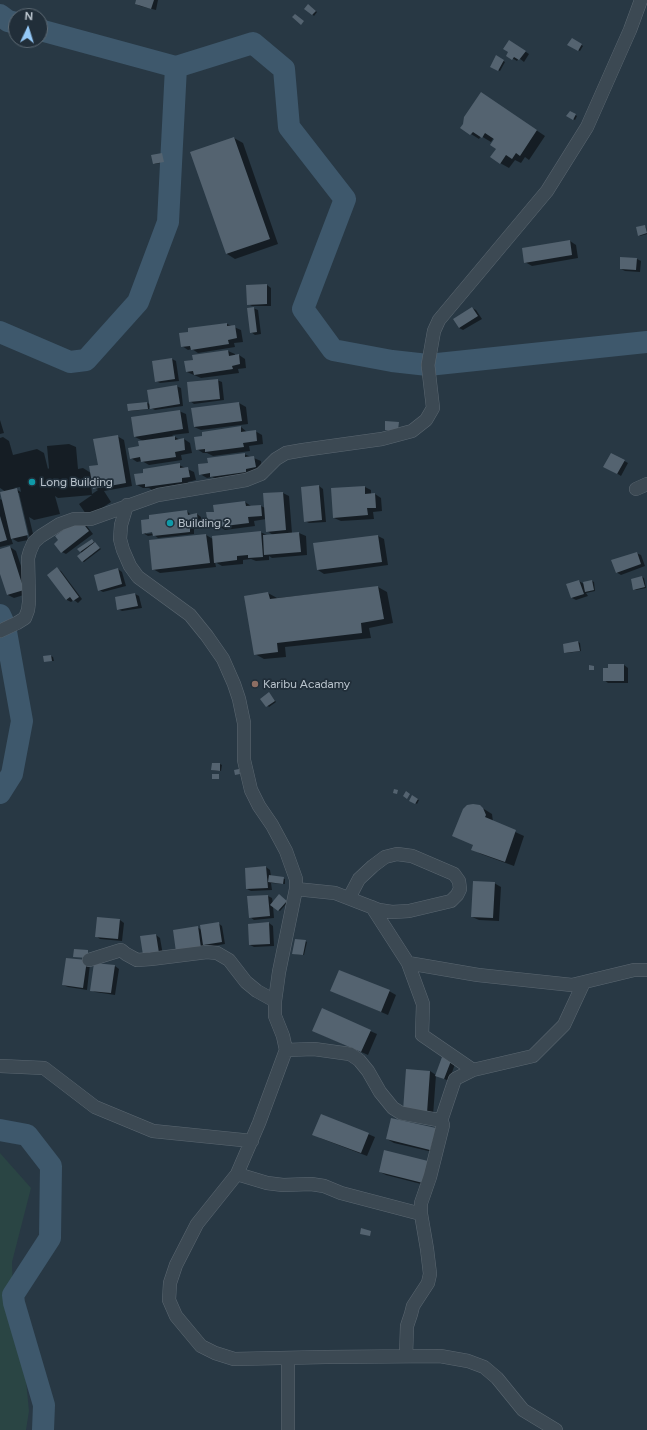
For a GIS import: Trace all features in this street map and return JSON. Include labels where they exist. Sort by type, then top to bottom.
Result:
[{"type":"street","points":[[0,630],[18,623],[25,618],[28,610],[28,558],[34,542],[40,536],[60,524],[69,520],[91,519],[158,495],[252,478],[261,474],[276,459],[286,454],[412,432],[426,420],[433,408],[428,364],[434,331],[439,320],[547,191],[587,127],[630,30],[641,0]]},
{"type":"street","points":[[127,505],[121,525],[120,539],[130,566],[138,577],[190,615],[223,659],[239,699],[244,723],[244,760],[251,790],[286,851],[296,879],[296,889],[279,972],[275,1001],[276,1016],[284,1036],[286,1050],[252,1141],[237,1174],[197,1224],[176,1265],[170,1284],[169,1300],[176,1316],[202,1346],[215,1353],[234,1359],[440,1356],[468,1361],[484,1367],[497,1378],[523,1410],[556,1430]]},
{"type":"street","points":[[296,889],[335,893],[379,910],[392,912],[409,911],[451,901],[460,889],[459,881],[454,874],[412,856],[397,854],[385,857],[373,866],[359,880],[349,898]]},
{"type":"street","points":[[372,907],[408,963],[423,1004],[422,1035],[473,1070]]},
{"type":"street","points":[[89,960],[122,950],[137,960],[207,952],[217,953],[229,960],[246,982],[257,991],[275,1001]]},
{"type":"street","points":[[408,963],[478,975],[572,985],[634,970],[647,970]]},
{"type":"street","points":[[406,1356],[410,1314],[428,1283],[430,1274],[421,1214],[421,1203],[430,1177],[443,1125],[440,1121],[455,1079],[473,1070],[532,1056],[564,1025],[584,982]]},
{"type":"street","points":[[286,1050],[314,1049],[350,1054],[359,1060],[368,1071],[380,1092],[393,1108],[401,1113],[440,1121]]},
{"type":"street","points":[[0,1066],[44,1068],[95,1107],[153,1131],[252,1141]]},
{"type":"street","points":[[237,1174],[267,1183],[283,1185],[311,1184],[324,1186],[341,1193],[421,1214]]},
{"type":"street","points":[[288,1358],[288,1430]]},
{"type":"green space","points":[[0,1153],[31,1188],[12,1262],[13,1295],[23,1350],[29,1411],[26,1430],[0,1430]]},
{"type":"building","points":[[136,0],[154,0],[151,9],[135,4]]},
{"type":"building","points":[[308,4],[316,11],[312,15],[304,9]]},
{"type":"building","points":[[295,14],[304,21],[301,25],[292,17]]},
{"type":"building","points":[[572,38],[582,44],[578,51],[567,45]]},
{"type":"building","points":[[509,40],[526,51],[519,60],[514,57],[512,60],[506,56],[508,52],[503,49]]},
{"type":"building","points":[[496,55],[504,60],[498,71],[490,67]]},
{"type":"building","points":[[481,92],[537,130],[520,156],[516,153],[512,159],[506,155],[500,164],[490,157],[496,149],[490,145],[494,139],[485,133],[482,138],[473,132],[470,135],[460,128],[463,124],[464,117]]},
{"type":"building","points":[[570,111],[576,114],[573,120],[566,116]]},
{"type":"building","points":[[234,137],[270,239],[226,254],[190,152]]},
{"type":"building","points":[[162,153],[164,162],[153,164],[151,155]]},
{"type":"building","points":[[645,225],[647,233],[638,236],[636,227]]},
{"type":"building","points":[[570,240],[572,255],[524,263],[522,248]]},
{"type":"building","points":[[620,257],[637,258],[636,270],[620,269]]},
{"type":"building","points":[[267,284],[267,304],[247,305],[246,285]]},
{"type":"building","points":[[254,307],[257,332],[250,333],[247,308]]},
{"type":"building","points":[[472,307],[478,316],[459,328],[453,319]]},
{"type":"building","points":[[227,323],[227,326],[235,325],[237,338],[228,340],[229,344],[191,350],[190,346],[181,347],[179,333],[188,332],[188,328]]},
{"type":"building","points":[[228,350],[229,356],[239,354],[240,364],[232,366],[233,369],[194,375],[193,371],[186,372],[184,361],[193,360],[192,355]]},
{"type":"building","points":[[172,358],[175,379],[155,382],[152,361]]},
{"type":"building","points":[[218,379],[220,399],[189,402],[187,382]]},
{"type":"building","points":[[177,385],[180,404],[150,409],[147,390]]},
{"type":"building","points":[[147,402],[148,409],[128,411],[127,404]]},
{"type":"building","points":[[239,402],[242,421],[194,427],[191,408]]},
{"type":"building","points":[[180,410],[183,429],[134,437],[131,417]]},
{"type":"building","points":[[385,421],[399,422],[398,430],[385,430]]},
{"type":"building","points":[[241,426],[241,432],[256,430],[257,441],[243,443],[244,447],[205,452],[205,449],[196,450],[194,437],[202,436],[202,432]]},
{"type":"building","points":[[118,435],[126,483],[93,489],[89,466],[98,465],[93,439]]},
{"type":"building","points":[[175,436],[175,440],[184,438],[185,450],[175,452],[176,457],[141,462],[140,457],[130,459],[128,448],[139,446],[138,441]]},
{"type":"building","points":[[245,453],[245,457],[254,456],[256,467],[246,469],[246,472],[210,477],[210,473],[199,475],[198,464],[208,463],[207,458]]},
{"type":"building","points":[[611,453],[625,460],[617,474],[603,467]]},
{"type":"building","points":[[180,463],[180,468],[188,467],[190,477],[182,478],[182,482],[145,487],[145,484],[136,485],[134,474],[143,473],[143,469]]},
{"type":"building","points":[[319,485],[322,520],[304,522],[301,487]]},
{"type":"building","points":[[365,486],[365,494],[375,493],[376,508],[367,508],[368,515],[333,518],[331,488]]},
{"type":"building","points":[[17,488],[28,535],[11,539],[0,492]]},
{"type":"building","points":[[283,492],[286,530],[266,532],[263,493]]},
{"type":"building","points":[[245,501],[246,506],[261,505],[262,516],[248,517],[249,523],[217,527],[217,523],[208,524],[206,512],[214,512],[213,505]]},
{"type":"building","name":"Building 2","points":[[187,510],[188,515],[197,513],[198,526],[190,527],[190,532],[153,536],[152,532],[142,534],[141,520],[149,519],[149,515]]},
{"type":"building","points":[[0,516],[7,540],[0,542]]},
{"type":"building","points":[[74,522],[77,526],[82,522],[89,531],[61,553],[54,544],[58,540],[55,536]]},
{"type":"building","points":[[261,531],[263,557],[248,558],[248,555],[237,556],[237,560],[214,563],[212,536]]},
{"type":"building","points":[[299,532],[301,552],[264,555],[263,535]]},
{"type":"building","points":[[206,534],[210,563],[152,570],[149,540]]},
{"type":"building","points":[[378,535],[382,562],[317,570],[313,543]]},
{"type":"building","points":[[92,539],[94,542],[80,552],[77,549]]},
{"type":"building","points":[[95,542],[100,548],[82,562],[77,556]]},
{"type":"building","points":[[10,546],[24,590],[7,595],[0,574],[0,549]]},
{"type":"building","points":[[637,552],[641,564],[616,573],[611,560]]},
{"type":"building","points":[[57,567],[79,597],[73,601],[70,597],[66,600],[47,575]]},
{"type":"building","points":[[118,568],[122,584],[98,591],[94,575]]},
{"type":"building","points":[[642,576],[645,587],[633,590],[631,579]]},
{"type":"building","points":[[579,580],[584,594],[571,598],[566,584]]},
{"type":"building","points":[[592,580],[594,590],[585,592],[583,582]]},
{"type":"building","points":[[378,586],[384,619],[361,623],[362,633],[277,643],[278,652],[254,655],[244,596],[268,592],[270,599]]},
{"type":"building","points":[[135,593],[138,606],[117,610],[115,597]]},
{"type":"building","points":[[578,641],[580,651],[564,653],[563,644]]},
{"type":"building","points":[[51,655],[52,661],[44,662],[43,656]]},
{"type":"building","points":[[608,664],[624,664],[624,681],[603,681],[603,668],[608,668]]},
{"type":"building","points":[[589,665],[594,666],[594,670],[589,670]]},
{"type":"building","points":[[269,692],[275,701],[266,707],[260,699]]},
{"type":"building","points":[[212,763],[220,763],[220,771],[211,770]]},
{"type":"building","points":[[239,769],[240,774],[235,775],[234,770]]},
{"type":"building","points":[[212,774],[219,774],[219,779],[212,779]]},
{"type":"building","points":[[394,789],[398,790],[397,794],[393,793]]},
{"type":"building","points":[[406,791],[410,794],[407,799],[403,796]]},
{"type":"building","points":[[412,795],[418,799],[415,804],[409,801]]},
{"type":"building","points":[[467,805],[480,805],[483,808],[486,815],[485,817],[516,830],[505,862],[471,850],[473,845],[452,836],[463,809]]},
{"type":"building","points":[[266,866],[268,888],[246,889],[245,868]]},
{"type":"building","points":[[269,875],[284,877],[283,884],[268,882]]},
{"type":"building","points":[[473,881],[495,882],[493,918],[471,917]]},
{"type":"building","points":[[279,894],[287,901],[278,911],[270,905]]},
{"type":"building","points":[[268,895],[270,916],[249,918],[247,896]]},
{"type":"building","points":[[97,917],[120,919],[118,939],[95,937]]},
{"type":"building","points":[[219,922],[222,942],[203,945],[200,925]]},
{"type":"building","points":[[269,922],[270,944],[249,945],[248,924]]},
{"type":"building","points":[[198,926],[201,948],[176,952],[173,930]]},
{"type":"building","points":[[156,934],[159,953],[143,955],[140,936]]},
{"type":"building","points":[[295,939],[306,940],[303,955],[292,954]]},
{"type":"building","points":[[74,949],[88,950],[88,958],[73,957]]},
{"type":"building","points":[[66,958],[87,960],[83,988],[62,985]]},
{"type":"building","points":[[94,963],[115,965],[111,993],[90,991]]},
{"type":"building","points":[[339,970],[390,990],[381,1012],[330,991]]},
{"type":"building","points":[[322,1008],[371,1030],[361,1052],[312,1031]]},
{"type":"building","points":[[442,1057],[451,1061],[444,1079],[435,1076]]},
{"type":"building","points":[[406,1069],[430,1071],[427,1113],[403,1111]]},
{"type":"building","points":[[321,1114],[369,1133],[361,1153],[312,1135]]},
{"type":"building","points":[[391,1118],[436,1128],[430,1150],[386,1139]]},
{"type":"building","points":[[384,1150],[428,1161],[423,1183],[379,1172]]},
{"type":"building","points":[[361,1228],[371,1231],[370,1236],[360,1234]]},
{"type":"waterway","points":[[0,15],[8,21]]},
{"type":"waterway","points":[[48,32],[176,67],[253,43],[284,69],[289,127],[345,199],[303,309],[333,350],[392,361],[428,365],[647,342]]},
{"type":"waterway","points":[[0,332],[70,362],[86,360],[138,302],[168,222],[176,67]]},
{"type":"waterway","points":[[0,615],[5,626],[22,721],[12,774],[0,793]]},
{"type":"waterway","points":[[0,1130],[27,1135],[51,1166],[50,1238],[13,1295],[14,1303],[44,1405],[43,1430]]},
{"type":"place","name":"Long Building","points":[[32,482]]},
{"type":"place","name":"Building 2","points":[[170,523]]},
{"type":"place","name":"Karibu Acadamy","points":[[255,684]]}]
